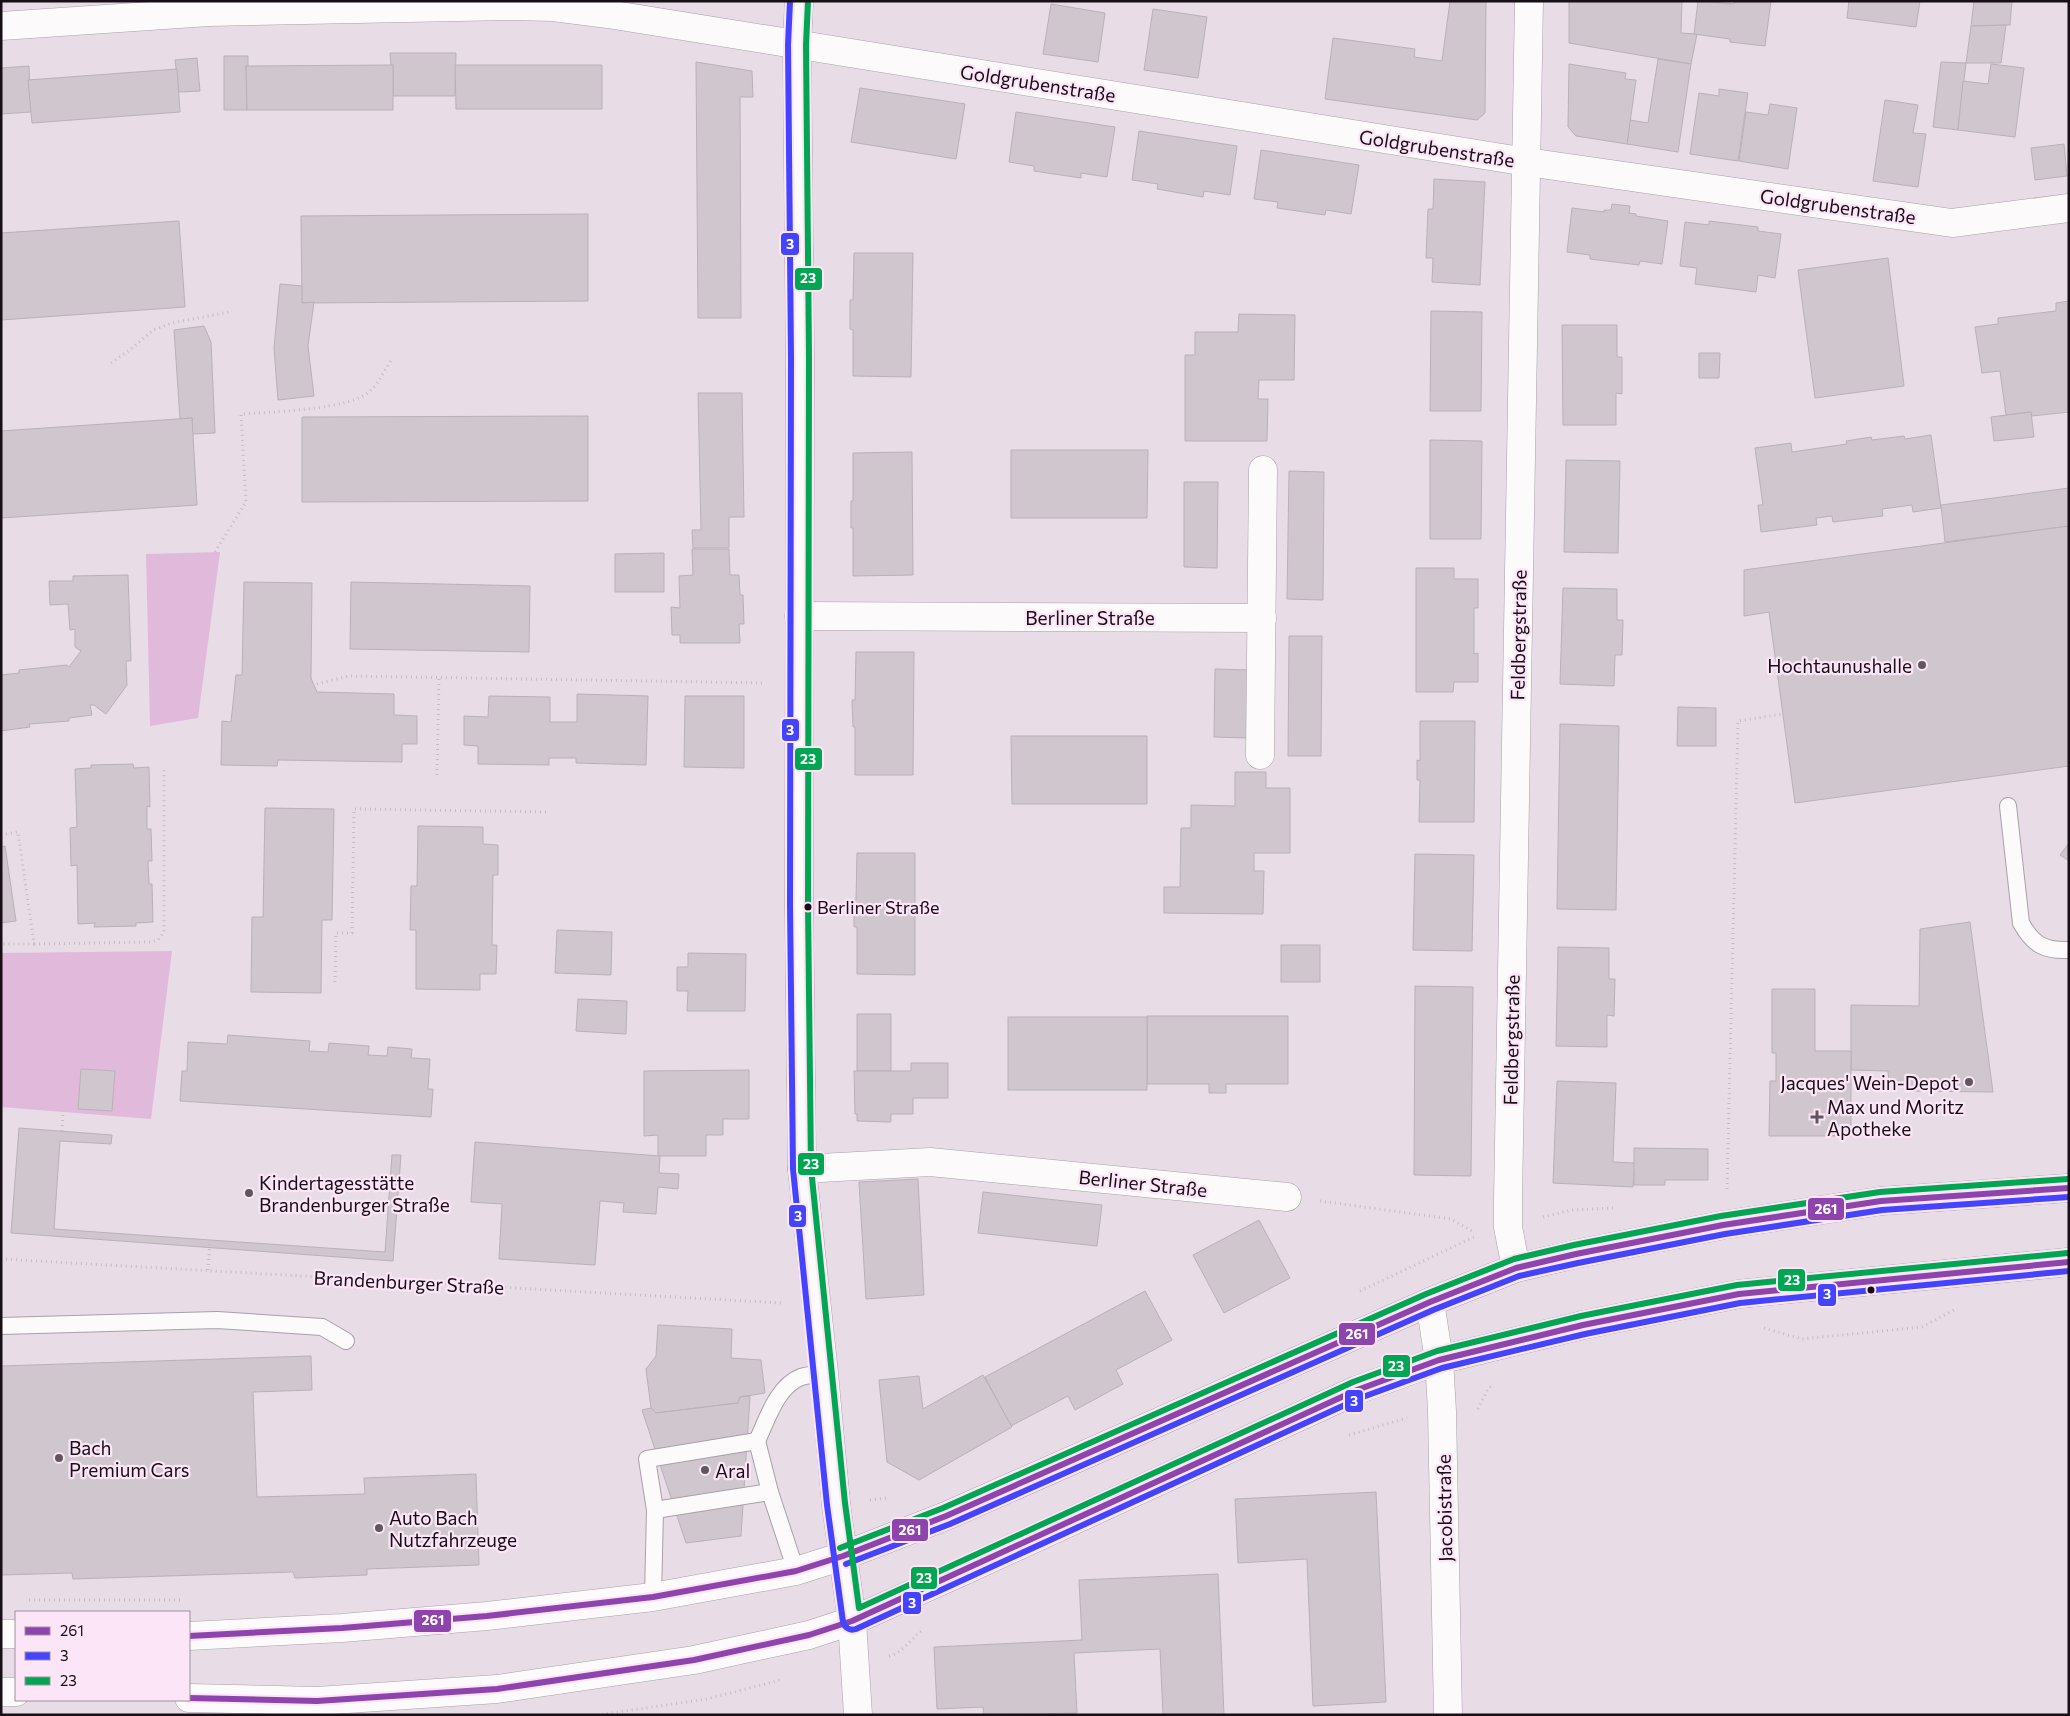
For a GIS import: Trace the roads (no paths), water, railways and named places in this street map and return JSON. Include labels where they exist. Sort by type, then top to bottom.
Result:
[{"type":"street","points":[[799,1],[797,45],[800,357],[799,684],[802,1169],[836,1504],[852,1621],[858,1715]]},
{"type":"street","name":"Feldbergstraße","points":[[1516,1268],[1508,1227],[1508,1200],[1529,1]]},
{"type":"street","name":"Goldgrubenstraße","points":[[1,26],[209,12],[512,6],[552,7],[608,14],[1527,162],[1952,223],[2069,208]]},
{"type":"street","points":[[1260,755],[1263,470]]},
{"type":"street","name":"Berliner Straße","points":[[799,616],[1262,618]]},
{"type":"street","name":"Berliner Straße","points":[[802,1169],[930,1162],[1287,1197]]},
{"type":"street","points":[[190,1636],[342,1628],[487,1616],[653,1597],[796,1571],[843,1556],[946,1516],[1430,1302],[1516,1268],[1723,1224],[1881,1201],[2069,1188]]},
{"type":"street","points":[[190,1698],[317,1701],[497,1689],[694,1660],[809,1635],[852,1621],[962,1572],[1357,1390],[1439,1360],[1583,1325],[1739,1294],[2069,1262]]},
{"type":"street","name":"Jacobistraße","points":[[1430,1302],[1439,1360],[1442,1411],[1448,1715]]},
{"type":"street","points":[[1,1634],[15,1634]]},
{"type":"street","points":[[1,1692],[15,1692]]},
{"type":"lane","points":[[2008,806],[2022,923],[2031,940],[2047,948],[2069,950]]},
{"type":"lane","points":[[1,1326],[217,1320],[322,1326],[346,1341]]},
{"type":"lane","points":[[796,1571],[770,1492],[757,1441],[774,1404],[786,1388],[800,1377],[824,1373]]},
{"type":"lane","points":[[653,1597],[655,1510],[648,1459],[757,1441]]},
{"type":"lane","points":[[655,1510],[770,1492]]},
{"type":"place","name":"Hochtaunushalle","points":[[1922,665]]},
{"type":"place","name":"Berliner Straße","points":[[808,907]]},
{"type":"place","name":"Jacques' Wein-Depot","points":[[1969,1082]]},
{"type":"place","name":"Max und Moritz Apotheke","points":[[1817,1117]]},
{"type":"place","name":"Kindertagesstätte Brandenburger Straße","points":[[249,1193]]},
{"type":"place","name":"Bach Premium Cars","points":[[59,1458]]},
{"type":"place","name":"Aral","points":[[705,1470]]},
{"type":"place","name":"Auto Bach Nutzfahrzeuge","points":[[379,1528]]}]
